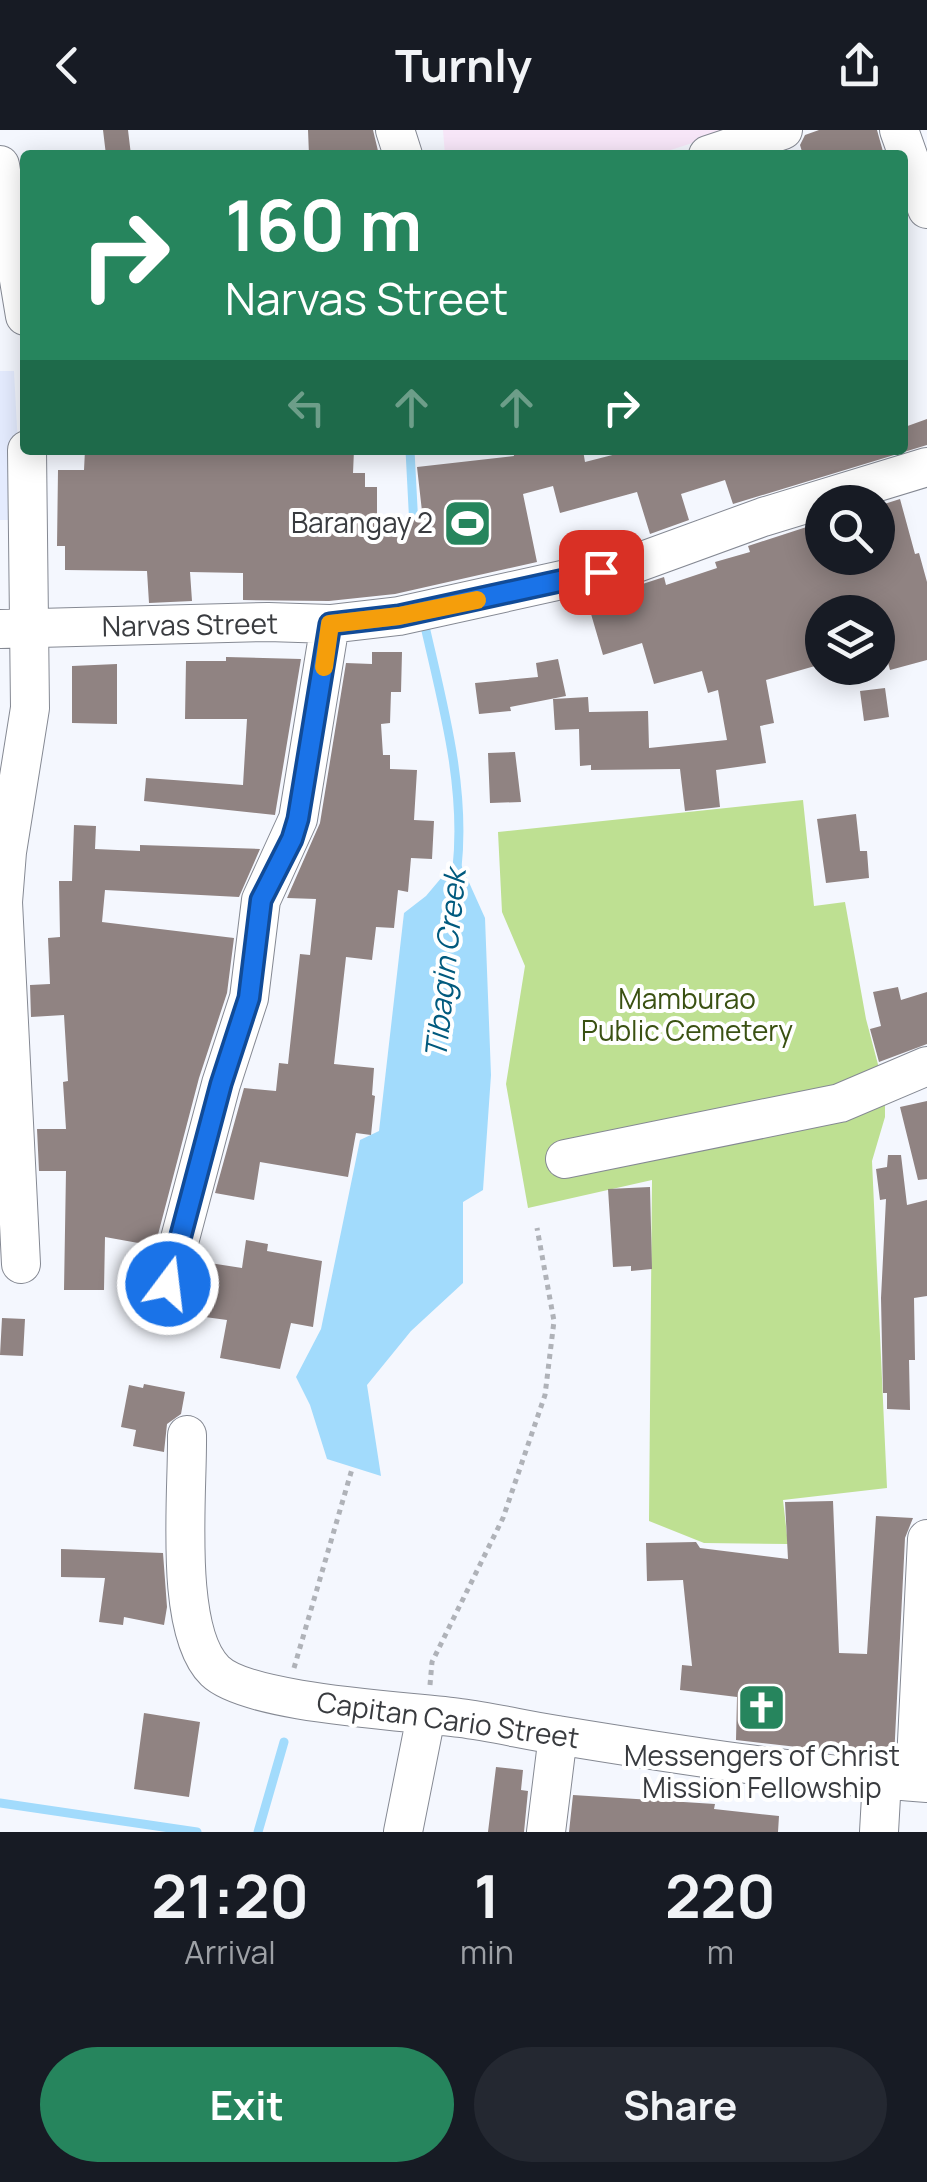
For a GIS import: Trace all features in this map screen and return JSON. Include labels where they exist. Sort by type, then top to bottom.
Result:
[{"type":"street","points":[[723,150],[783,130]]},
{"type":"street","points":[[908,155],[927,209]]},
{"type":"street","points":[[0,166],[20,275]]},
{"type":"street","points":[[22,1264],[3,902],[6,852],[26,744],[15,628],[27,455]]},
{"type":"street","name":"Narvas Street","points":[[15,628],[330,624],[399,616],[634,564],[763,518],[927,467]]},
{"type":"street","points":[[168,1284],[221,1084],[249,998],[261,900],[298,819],[330,624]]},
{"type":"street","points":[[565,1159],[840,1103],[927,1066]]},
{"type":"street","name":"Capitan Cario Street","points":[[187,1435],[188,1608],[198,1650],[217,1674],[286,1697],[457,1718],[757,1764],[908,1781]]},
{"type":"street","points":[[879,1832],[908,1781],[927,1540]]},
{"type":"street","points":[[403,1832],[426,1716]]},
{"type":"street","points":[[546,1832],[558,1735]]},
{"type":"path","points":[[426,1716],[432,1662],[503,1518],[545,1395],[554,1322],[537,1228]]},
{"type":"path","points":[[286,1697],[352,1469]]},
{"type":"shaded area","points":[[443,130],[733,130],[671,150],[445,150]]},
{"type":"shaded area","points":[[0,371],[14,371],[22,520],[0,520]]},
{"type":"green space","name":"Mamburao Public Cemetery","points":[[803,800],[814,906],[845,902],[866,1019],[885,1091],[885,1117],[872,1161],[887,1488],[783,1500],[788,1544],[704,1543],[649,1521],[652,1180],[528,1208],[506,1084],[525,966],[502,912],[498,832]]},
{"type":"water","points":[[458,858],[485,918],[491,1075],[483,1190],[463,1202],[463,1283],[411,1331],[367,1385],[381,1476],[327,1459],[310,1405],[296,1377],[321,1329],[360,1140],[379,1131],[404,913],[426,896]]},
{"type":"building","points":[[103,130],[128,130],[130,150],[105,150]]},
{"type":"building","points":[[308,130],[373,130],[378,150],[309,150]]},
{"type":"building","points":[[819,130],[877,130],[883,150],[802,150],[805,135]]},
{"type":"building","points":[[927,419],[927,445],[908,451],[908,426]]},
{"type":"building","points":[[85,455],[354,455],[353,473],[365,473],[365,487],[377,487],[377,519],[423,520],[417,467],[514,455],[584,455],[585,462],[612,455],[894,455],[733,504],[725,480],[681,494],[689,520],[650,534],[637,492],[560,513],[553,486],[523,494],[537,562],[395,594],[329,601],[243,600],[243,573],[190,572],[192,601],[149,603],[147,571],[65,570],[65,546],[57,546],[58,470],[84,470]]},
{"type":"building","points":[[900,499],[927,582],[927,660],[895,669],[895,595],[805,595],[805,669],[766,680],[774,723],[760,726],[766,763],[716,770],[720,807],[685,811],[680,769],[591,770],[591,765],[580,766],[579,729],[555,730],[553,699],[588,697],[589,712],[648,711],[649,748],[727,740],[718,690],[708,693],[702,671],[654,684],[642,643],[603,655],[591,614],[625,605],[621,591],[664,577],[666,585],[717,568],[715,562],[750,552],[748,546],[805,528],[805,575],[895,575],[895,501]]},
{"type":"building","points":[[372,652],[402,652],[401,692],[391,692],[390,723],[381,724],[383,755],[390,755],[390,769],[417,770],[414,820],[434,821],[432,859],[411,858],[408,892],[398,890],[394,928],[376,927],[372,960],[346,957],[334,1064],[374,1068],[371,1135],[356,1133],[348,1177],[260,1162],[254,1200],[215,1193],[244,1088],[276,1091],[279,1063],[288,1064],[300,954],[310,955],[316,899],[287,898],[320,823],[346,663],[372,664]]},
{"type":"building","points":[[226,657],[301,659],[275,815],[144,801],[146,778],[243,785],[247,719],[185,719],[186,661],[226,661]]},
{"type":"building","points":[[558,659],[566,696],[510,707],[511,711],[479,714],[475,683],[538,677],[536,663]]},
{"type":"building","points":[[117,664],[117,724],[72,723],[72,666]]},
{"type":"building","points":[[885,688],[889,717],[864,721],[860,691]]},
{"type":"building","points":[[515,752],[521,802],[490,803],[488,753]]},
{"type":"building","points":[[856,814],[860,851],[867,851],[869,878],[826,883],[817,819]]},
{"type":"building","points":[[74,825],[96,826],[95,849],[140,851],[140,845],[260,849],[239,897],[105,890],[102,922],[234,938],[227,993],[199,1078],[155,1246],[105,1237],[104,1290],[64,1290],[66,1171],[39,1171],[37,1129],[66,1129],[63,1082],[68,1081],[64,1015],[31,1017],[30,985],[50,984],[48,938],[60,937],[59,881],[72,881]]},
{"type":"building","points":[[898,987],[901,1000],[927,992],[927,1044],[879,1062],[870,1029],[881,1026],[873,992]]},
{"type":"building","points":[[927,1101],[927,1179],[918,1180],[900,1107]]},
{"type":"building","points":[[888,1155],[901,1155],[907,1205],[927,1200],[927,1296],[914,1298],[915,1360],[909,1360],[910,1410],[887,1409],[887,1393],[883,1393],[881,1298],[886,1199],[880,1200],[876,1169],[887,1167]]},
{"type":"building","points":[[650,1187],[652,1269],[631,1271],[631,1266],[613,1267],[608,1189]]},
{"type":"building","points":[[246,1240],[268,1244],[267,1251],[322,1261],[313,1327],[291,1323],[280,1369],[220,1358],[227,1320],[205,1317],[209,1294],[196,1292],[197,1282],[192,1281],[197,1261],[242,1268]]},
{"type":"building","points":[[2,1318],[25,1319],[23,1356],[0,1355]]},
{"type":"building","points":[[144,1384],[185,1392],[181,1414],[167,1424],[164,1452],[133,1446],[136,1430],[121,1427],[129,1385],[143,1388]]},
{"type":"building","points":[[833,1501],[839,1653],[867,1654],[876,1516],[913,1518],[905,1538],[894,1758],[736,1740],[737,1697],[680,1690],[682,1665],[692,1666],[683,1580],[647,1581],[646,1543],[696,1542],[700,1548],[788,1559],[785,1502]]},
{"type":"building","points":[[61,1549],[163,1553],[167,1607],[164,1625],[124,1617],[123,1625],[99,1622],[105,1578],[61,1577]]},
{"type":"building","points":[[144,1713],[200,1722],[189,1797],[134,1789]]},
{"type":"building","points":[[496,1767],[523,1770],[521,1790],[528,1791],[524,1832],[488,1832]]},
{"type":"building","points":[[573,1795],[715,1804],[714,1809],[779,1816],[778,1832],[569,1832]]},
{"type":"waterway","name":"Tibagin Creek","points":[[410,455],[414,527]]},
{"type":"waterway","name":"Tibagin Creek","points":[[424,622],[455,775],[457,868]]},
{"type":"waterway","points":[[258,1832],[284,1742]]},
{"type":"waterway","points":[[0,1803],[197,1832]]},
{"type":"slow traffic","points":[[324,667],[330,624],[399,616],[477,600]]},
{"type":"place","name":"Barangay 2","points":[[468,523]]},
{"type":"place","name":"Messengers of Christ Mission Fellowship","points":[[762,1708]]},
{"type":"route","points":[[168,1284],[221,1084],[249,998],[261,900],[298,819],[330,624],[399,616],[601,572]]}]
